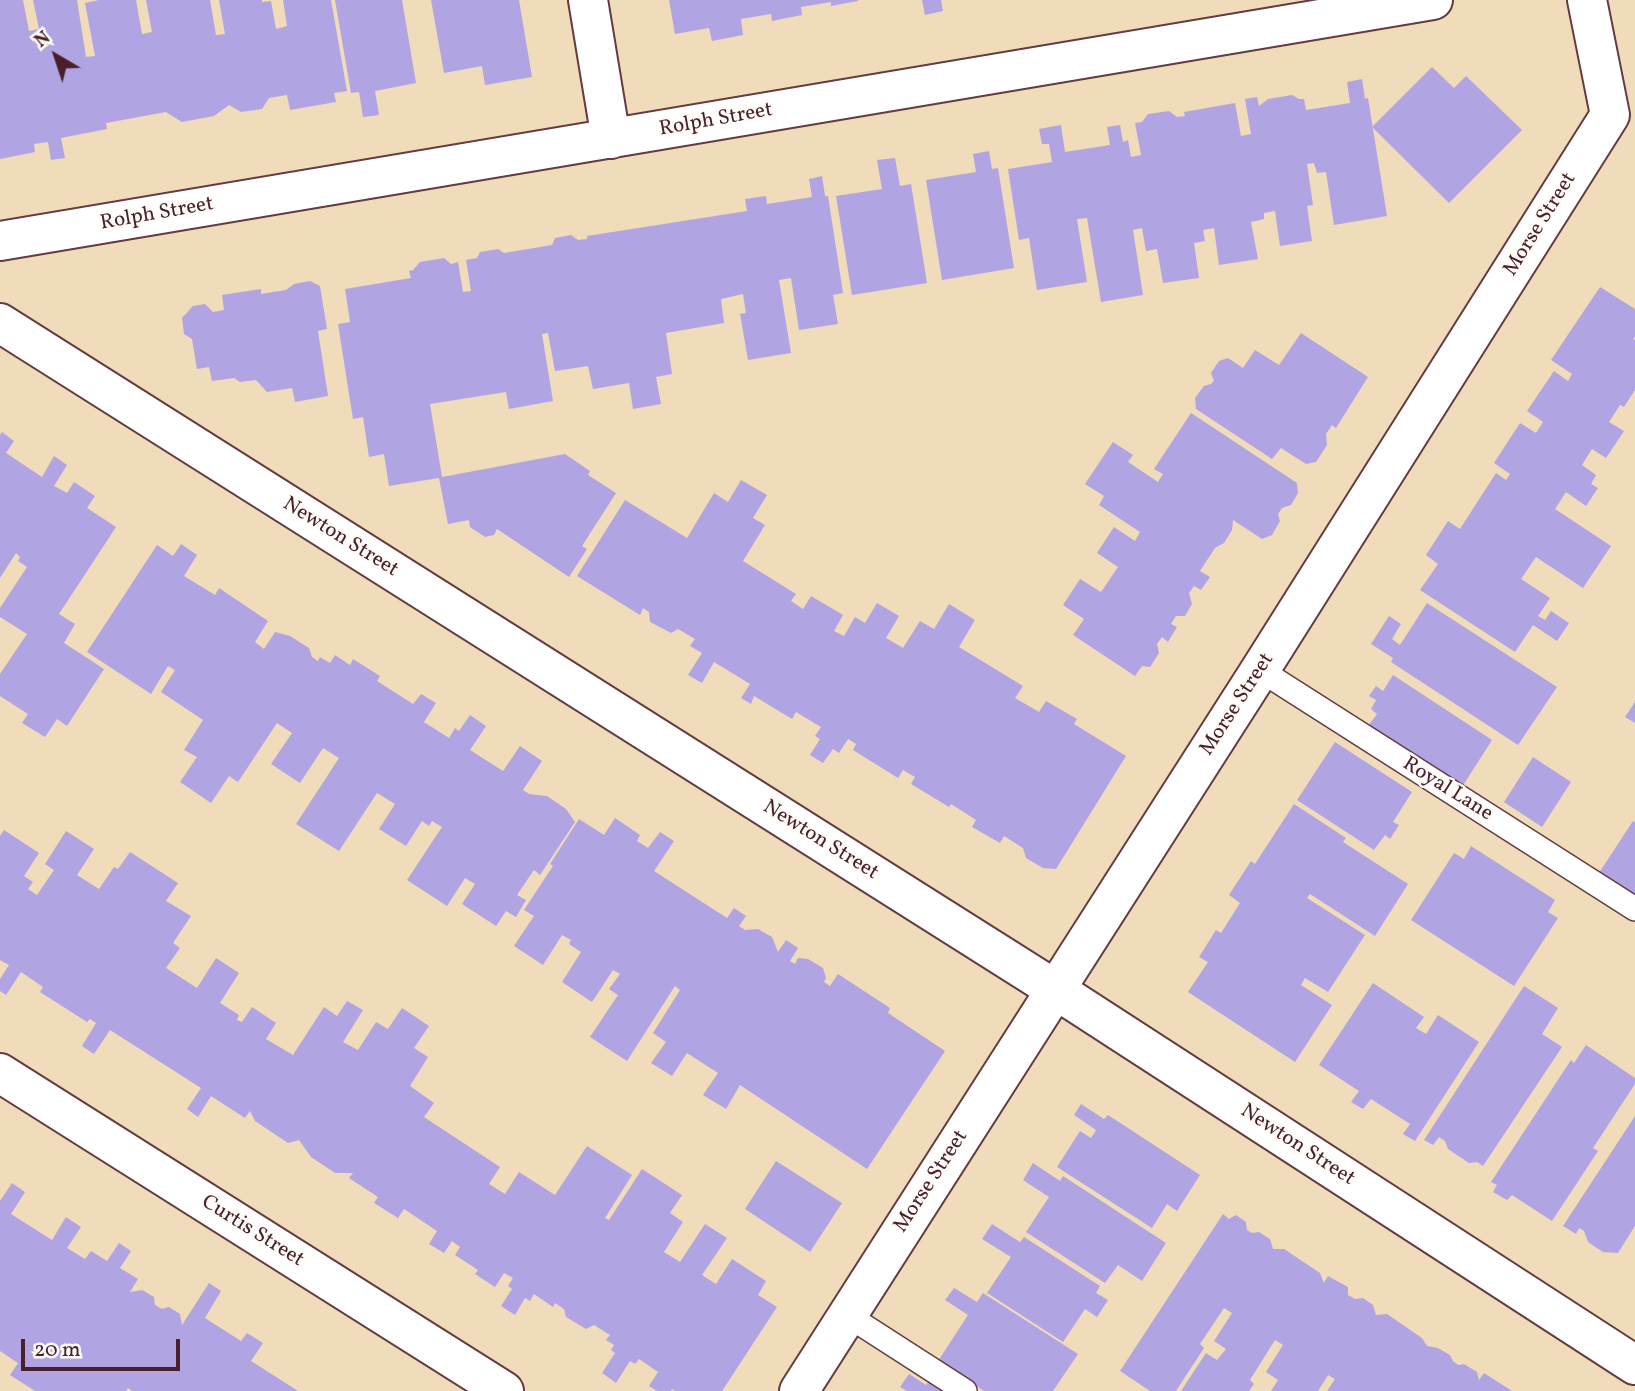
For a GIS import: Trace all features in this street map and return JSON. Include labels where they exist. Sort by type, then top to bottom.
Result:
[{"type":"street","points":[[588,0],[611,139]]},
{"type":"street","name":"Rolph Street","points":[[0,242],[1433,0]]},
{"type":"street","name":"Morse Street","points":[[799,1391],[1623,104],[1587,0]]},
{"type":"street","name":"Newton Street","points":[[0,323],[1056,990],[1635,1365]]},
{"type":"street","name":"Curtis Street","points":[[0,1073],[504,1391]]},
{"type":"lane","name":"Royal Lane","points":[[1259,670],[1635,909]]},
{"type":"lane","points":[[847,1315],[965,1391]]},
{"type":"building","points":[[0,0],[23,0],[29,31],[39,29],[33,0],[77,0],[86,57],[95,56],[85,3],[99,0],[136,0],[142,34],[152,32],[146,0],[210,0],[216,35],[225,34],[219,0],[271,1],[276,29],[287,26],[283,0],[331,0],[347,91],[334,93],[336,102],[290,110],[287,95],[269,98],[262,109],[241,112],[229,105],[214,116],[182,122],[166,112],[106,123],[107,129],[61,138],[65,158],[51,160],[48,142],[34,144],[35,152],[0,159]]},
{"type":"building","points":[[335,0],[402,0],[416,83],[375,91],[379,115],[363,117],[359,92],[351,93]]},
{"type":"building","points":[[431,0],[519,0],[532,77],[485,85],[482,66],[444,73]]},
{"type":"building","points":[[669,0],[858,1],[831,6],[831,2],[801,7],[802,15],[772,21],[771,14],[741,19],[743,35],[712,41],[709,28],[675,34]]},
{"type":"building","points":[[922,0],[941,0],[943,11],[925,15]]},
{"type":"building","points":[[1432,67],[1454,88],[1466,76],[1522,130],[1449,203],[1372,127]]},
{"type":"building","points":[[1362,79],[1365,99],[1368,98],[1387,216],[1334,225],[1326,172],[1317,173],[1314,163],[1307,164],[1313,205],[1307,206],[1312,241],[1280,246],[1275,211],[1264,213],[1264,219],[1251,222],[1258,259],[1219,265],[1214,228],[1203,230],[1205,241],[1194,243],[1199,278],[1163,283],[1157,249],[1146,251],[1142,228],[1133,230],[1143,295],[1101,302],[1087,218],[1077,219],[1087,282],[1037,290],[1029,238],[1019,240],[1008,169],[1052,162],[1049,144],[1042,144],[1039,129],[1061,125],[1065,152],[1110,145],[1107,127],[1120,125],[1123,142],[1128,140],[1131,157],[1141,155],[1135,123],[1142,122],[1148,114],[1169,111],[1177,117],[1185,116],[1184,112],[1235,103],[1241,136],[1251,134],[1245,99],[1257,97],[1259,106],[1268,99],[1292,95],[1304,99],[1306,110],[1350,103],[1347,82]]},
{"type":"building","points":[[989,151],[992,169],[998,168],[1014,268],[942,280],[926,180],[976,172],[973,154]]},
{"type":"building","points":[[895,158],[900,186],[911,184],[927,283],[852,295],[836,196],[882,189],[877,160]]},
{"type":"building","points":[[822,176],[825,196],[828,196],[843,293],[833,295],[838,324],[799,330],[791,278],[779,280],[791,353],[748,360],[740,314],[746,313],[743,294],[721,299],[724,323],[666,333],[672,374],[656,377],[661,404],[633,409],[629,383],[593,389],[588,366],[555,371],[548,333],[542,334],[553,401],[509,409],[506,392],[430,404],[442,477],[565,454],[590,471],[588,475],[616,493],[582,546],[587,549],[569,577],[497,529],[494,535],[485,537],[470,527],[469,520],[448,524],[439,478],[389,486],[384,454],[369,457],[363,417],[353,419],[338,324],[350,322],[345,289],[411,278],[409,271],[420,262],[444,258],[451,264],[458,262],[463,292],[471,291],[466,260],[477,258],[480,252],[498,249],[504,253],[552,245],[555,238],[571,235],[578,240],[587,239],[587,236],[747,211],[745,199],[766,196],[767,204],[812,197],[809,179]]},
{"type":"building","points":[[310,281],[320,286],[327,329],[318,331],[328,396],[295,402],[292,388],[267,392],[256,380],[240,382],[234,378],[212,381],[209,367],[197,369],[192,339],[184,334],[182,318],[193,306],[205,304],[213,312],[224,310],[222,295],[261,289],[261,294],[286,290],[294,284]]},
{"type":"building","points":[[1600,287],[1635,309],[1635,390],[1624,407],[1620,405],[1609,422],[1624,431],[1606,458],[1592,449],[1582,465],[1596,475],[1591,484],[1598,488],[1586,506],[1566,492],[1555,509],[1611,546],[1583,588],[1536,557],[1521,579],[1550,598],[1538,616],[1545,620],[1551,611],[1569,623],[1557,641],[1533,625],[1515,652],[1420,590],[1438,564],[1426,555],[1448,521],[1460,529],[1496,473],[1506,480],[1510,474],[1494,463],[1520,423],[1536,433],[1543,422],[1527,411],[1554,371],[1568,381],[1572,374],[1551,360]]},
{"type":"building","points":[[1301,333],[1368,377],[1336,428],[1332,425],[1326,434],[1327,445],[1316,462],[1306,464],[1281,448],[1272,459],[1196,409],[1195,398],[1204,386],[1214,381],[1211,373],[1219,361],[1228,358],[1243,368],[1255,350],[1279,365]]},
{"type":"building","points":[[1191,413],[1297,483],[1298,493],[1291,505],[1282,508],[1278,514],[1280,521],[1272,535],[1262,539],[1233,520],[1232,530],[1224,543],[1215,548],[1200,571],[1210,577],[1201,590],[1194,586],[1189,593],[1192,604],[1185,616],[1176,616],[1171,624],[1177,627],[1168,642],[1162,637],[1157,644],[1159,653],[1150,667],[1142,666],[1135,676],[1073,635],[1084,619],[1063,605],[1080,579],[1101,592],[1118,567],[1097,553],[1114,527],[1135,541],[1140,532],[1099,505],[1104,496],[1085,484],[1113,442],[1133,455],[1128,462],[1158,482],[1163,474],[1154,469]]},
{"type":"building","points":[[2,432],[14,441],[6,453],[42,477],[54,456],[67,465],[54,486],[67,493],[74,482],[95,496],[87,508],[116,527],[59,614],[75,624],[64,643],[104,669],[67,726],[57,719],[45,737],[22,723],[28,714],[0,696],[0,674],[27,634],[0,617],[0,608],[27,567],[18,561],[20,557],[16,553],[0,578]]},
{"type":"building","points":[[741,480],[767,495],[753,518],[765,525],[743,561],[796,594],[791,601],[803,609],[811,596],[843,615],[834,631],[844,636],[855,617],[865,623],[877,603],[899,616],[886,638],[903,648],[920,621],[934,629],[949,604],[975,620],[959,647],[1023,686],[1015,698],[1039,712],[1046,701],[1077,719],[1074,724],[1126,756],[1056,869],[1043,868],[1026,858],[1023,848],[1004,836],[1000,843],[972,827],[976,820],[911,784],[915,777],[903,770],[898,778],[853,750],[856,744],[848,739],[839,753],[833,749],[823,763],[810,755],[820,739],[815,736],[821,727],[796,712],[792,719],[754,696],[751,704],[741,698],[750,684],[714,662],[702,683],[688,675],[702,653],[690,646],[695,639],[678,629],[671,633],[650,622],[649,612],[643,608],[640,615],[577,576],[625,500],[687,538],[714,493],[728,502]]},
{"type":"building","points":[[181,544],[197,555],[184,576],[215,595],[219,588],[268,621],[255,642],[264,649],[275,632],[290,636],[309,648],[312,657],[318,661],[320,657],[330,663],[335,655],[350,665],[353,659],[380,676],[377,681],[413,704],[421,694],[436,703],[424,722],[449,738],[455,728],[459,731],[470,715],[486,726],[470,750],[503,771],[520,746],[542,761],[523,790],[529,794],[547,796],[566,809],[575,822],[540,875],[534,870],[517,895],[526,900],[516,917],[506,911],[496,926],[462,904],[475,884],[465,878],[447,906],[407,880],[442,827],[432,821],[429,826],[422,821],[406,846],[379,829],[395,804],[377,793],[339,851],[296,824],[339,758],[323,748],[300,783],[271,764],[292,733],[277,723],[238,782],[229,776],[211,803],[180,782],[197,757],[184,750],[203,720],[161,692],[175,670],[168,666],[151,694],[87,652],[157,545],[173,556]]},
{"type":"building","points":[[1427,603],[1557,687],[1518,745],[1391,662],[1393,658],[1371,644],[1389,616],[1401,624],[1392,639],[1400,645]]},
{"type":"building","points":[[1393,675],[1492,740],[1462,787],[1368,726],[1377,714],[1371,709],[1376,700],[1369,696],[1376,686],[1383,691]]},
{"type":"building","points":[[1635,702],[1635,723],[1625,717]]},
{"type":"building","points":[[1335,742],[1412,792],[1393,822],[1399,825],[1390,839],[1385,835],[1374,850],[1297,800]]},
{"type":"building","points":[[1533,757],[1571,782],[1542,827],[1504,802]]},
{"type":"building","points":[[1294,804],[1346,838],[1343,842],[1408,884],[1375,936],[1310,894],[1307,898],[1365,935],[1328,992],[1305,978],[1301,985],[1332,1005],[1295,1062],[1188,992],[1208,962],[1199,957],[1216,930],[1221,933],[1240,903],[1229,895],[1251,861],[1255,864]]},
{"type":"building","points":[[615,818],[640,835],[637,841],[648,848],[660,832],[674,841],[654,871],[727,918],[734,908],[746,916],[739,926],[745,930],[758,929],[772,937],[778,952],[786,940],[798,948],[790,961],[795,964],[798,958],[808,959],[823,968],[826,978],[824,982],[830,986],[838,974],[890,1008],[888,1013],[945,1051],[867,1169],[740,1085],[726,1109],[703,1095],[718,1073],[687,1053],[672,1076],[651,1063],[666,1042],[653,1033],[680,990],[675,986],[627,1061],[590,1037],[618,995],[609,989],[620,974],[613,970],[592,1002],[562,982],[581,952],[569,944],[571,940],[562,935],[543,965],[514,946],[534,916],[524,910],[579,819],[604,835]]},
{"type":"building","points":[[1633,821],[1635,822],[1635,900],[1597,876]]},
{"type":"building","points":[[4,830],[39,853],[24,876],[33,882],[28,889],[37,895],[54,870],[45,864],[66,831],[94,849],[77,875],[99,889],[114,867],[118,869],[130,852],[178,883],[166,901],[191,916],[173,943],[180,948],[166,968],[197,988],[216,958],[239,973],[220,1003],[239,1015],[237,1020],[242,1022],[252,1007],[276,1023],[266,1039],[293,1055],[324,1007],[337,1016],[347,1001],[363,1010],[343,1042],[358,1050],[376,1022],[388,1029],[402,1008],[429,1026],[414,1048],[428,1057],[410,1086],[434,1103],[424,1117],[500,1167],[489,1184],[505,1194],[519,1172],[555,1195],[587,1146],[632,1175],[605,1218],[609,1220],[642,1169],[682,1195],[670,1213],[683,1222],[664,1252],[680,1262],[705,1224],[727,1238],[702,1275],[716,1284],[732,1259],[766,1281],[758,1295],[777,1307],[722,1391],[657,1391],[649,1386],[658,1372],[639,1359],[635,1364],[630,1361],[616,1383],[602,1373],[615,1353],[611,1350],[614,1345],[606,1340],[610,1335],[594,1325],[586,1329],[566,1317],[564,1309],[555,1303],[553,1307],[534,1294],[530,1301],[525,1298],[515,1315],[501,1306],[512,1289],[508,1286],[513,1278],[504,1273],[495,1287],[475,1274],[478,1270],[455,1255],[460,1247],[452,1241],[444,1253],[429,1244],[437,1231],[404,1209],[398,1218],[374,1203],[378,1197],[349,1178],[353,1173],[335,1173],[311,1157],[299,1140],[288,1143],[255,1121],[250,1111],[245,1118],[211,1096],[198,1117],[187,1109],[201,1088],[110,1030],[94,1054],[82,1046],[96,1023],[90,1019],[87,1022],[40,992],[43,987],[21,972],[6,995],[0,991],[0,979],[9,965],[0,960],[0,836]]},
{"type":"building","points":[[1471,846],[1555,900],[1548,912],[1558,918],[1514,986],[1411,920],[1454,853],[1464,859]]},
{"type":"building","points":[[1373,983],[1424,1017],[1416,1028],[1426,1034],[1438,1015],[1479,1042],[1415,1141],[1403,1134],[1410,1124],[1371,1099],[1363,1109],[1351,1102],[1359,1091],[1319,1065]]},
{"type":"building","points":[[1524,986],[1558,1008],[1542,1034],[1562,1047],[1483,1166],[1477,1162],[1469,1163],[1448,1149],[1445,1141],[1439,1137],[1433,1145],[1424,1140]]},
{"type":"building","points":[[1586,1045],[1635,1078],[1635,1084],[1593,1148],[1598,1151],[1552,1221],[1512,1195],[1507,1200],[1493,1192],[1497,1185],[1491,1182],[1571,1060],[1574,1063]]},
{"type":"building","points":[[1081,1104],[1104,1119],[1108,1115],[1200,1175],[1177,1211],[1167,1204],[1152,1228],[1057,1167],[1080,1131],[1091,1138],[1096,1130],[1074,1115]]},
{"type":"building","points":[[1635,1116],[1635,1226],[1618,1253],[1603,1252],[1588,1242],[1584,1231],[1579,1228],[1576,1234],[1563,1226]]},
{"type":"building","points":[[776,1161],[842,1203],[810,1252],[745,1209]]},
{"type":"building","points":[[1033,1163],[1060,1181],[1063,1176],[1166,1243],[1142,1281],[1118,1265],[1105,1283],[1026,1232],[1049,1197],[1023,1180]]},
{"type":"building","points":[[12,1183],[25,1192],[11,1214],[52,1240],[66,1217],[81,1227],[67,1248],[85,1259],[91,1251],[107,1261],[119,1243],[131,1251],[120,1268],[138,1279],[130,1292],[142,1290],[154,1297],[155,1305],[162,1309],[169,1307],[180,1314],[182,1325],[209,1283],[221,1291],[205,1318],[241,1341],[247,1333],[263,1343],[251,1361],[298,1391],[132,1391],[128,1388],[126,1391],[35,1391],[10,1375],[18,1363],[0,1351],[0,1201]]},
{"type":"building","points":[[1223,1214],[1229,1219],[1236,1215],[1246,1222],[1247,1230],[1252,1233],[1259,1232],[1270,1239],[1273,1249],[1284,1249],[1320,1273],[1324,1283],[1328,1276],[1348,1287],[1348,1295],[1355,1299],[1363,1298],[1373,1305],[1376,1315],[1387,1314],[1422,1338],[1427,1346],[1438,1348],[1450,1355],[1458,1365],[1464,1364],[1477,1372],[1479,1380],[1484,1373],[1512,1391],[1327,1391],[1335,1379],[1328,1375],[1318,1391],[1271,1391],[1278,1380],[1266,1372],[1283,1345],[1275,1340],[1250,1380],[1254,1384],[1249,1391],[1181,1391],[1206,1353],[1217,1360],[1226,1349],[1214,1341],[1232,1313],[1224,1308],[1200,1344],[1204,1348],[1176,1391],[1150,1391],[1120,1371]]},
{"type":"building","points":[[992,1224],[1020,1242],[1024,1237],[1100,1286],[1096,1293],[1108,1300],[1097,1317],[1085,1309],[1063,1342],[987,1293],[1011,1257],[982,1239]]},
{"type":"building","points":[[954,1288],[977,1302],[983,1293],[1078,1354],[1053,1391],[984,1391],[938,1361],[968,1315],[945,1300]]},
{"type":"building","points":[[909,1374],[926,1385],[930,1379],[947,1391],[907,1391],[900,1387]]}]
